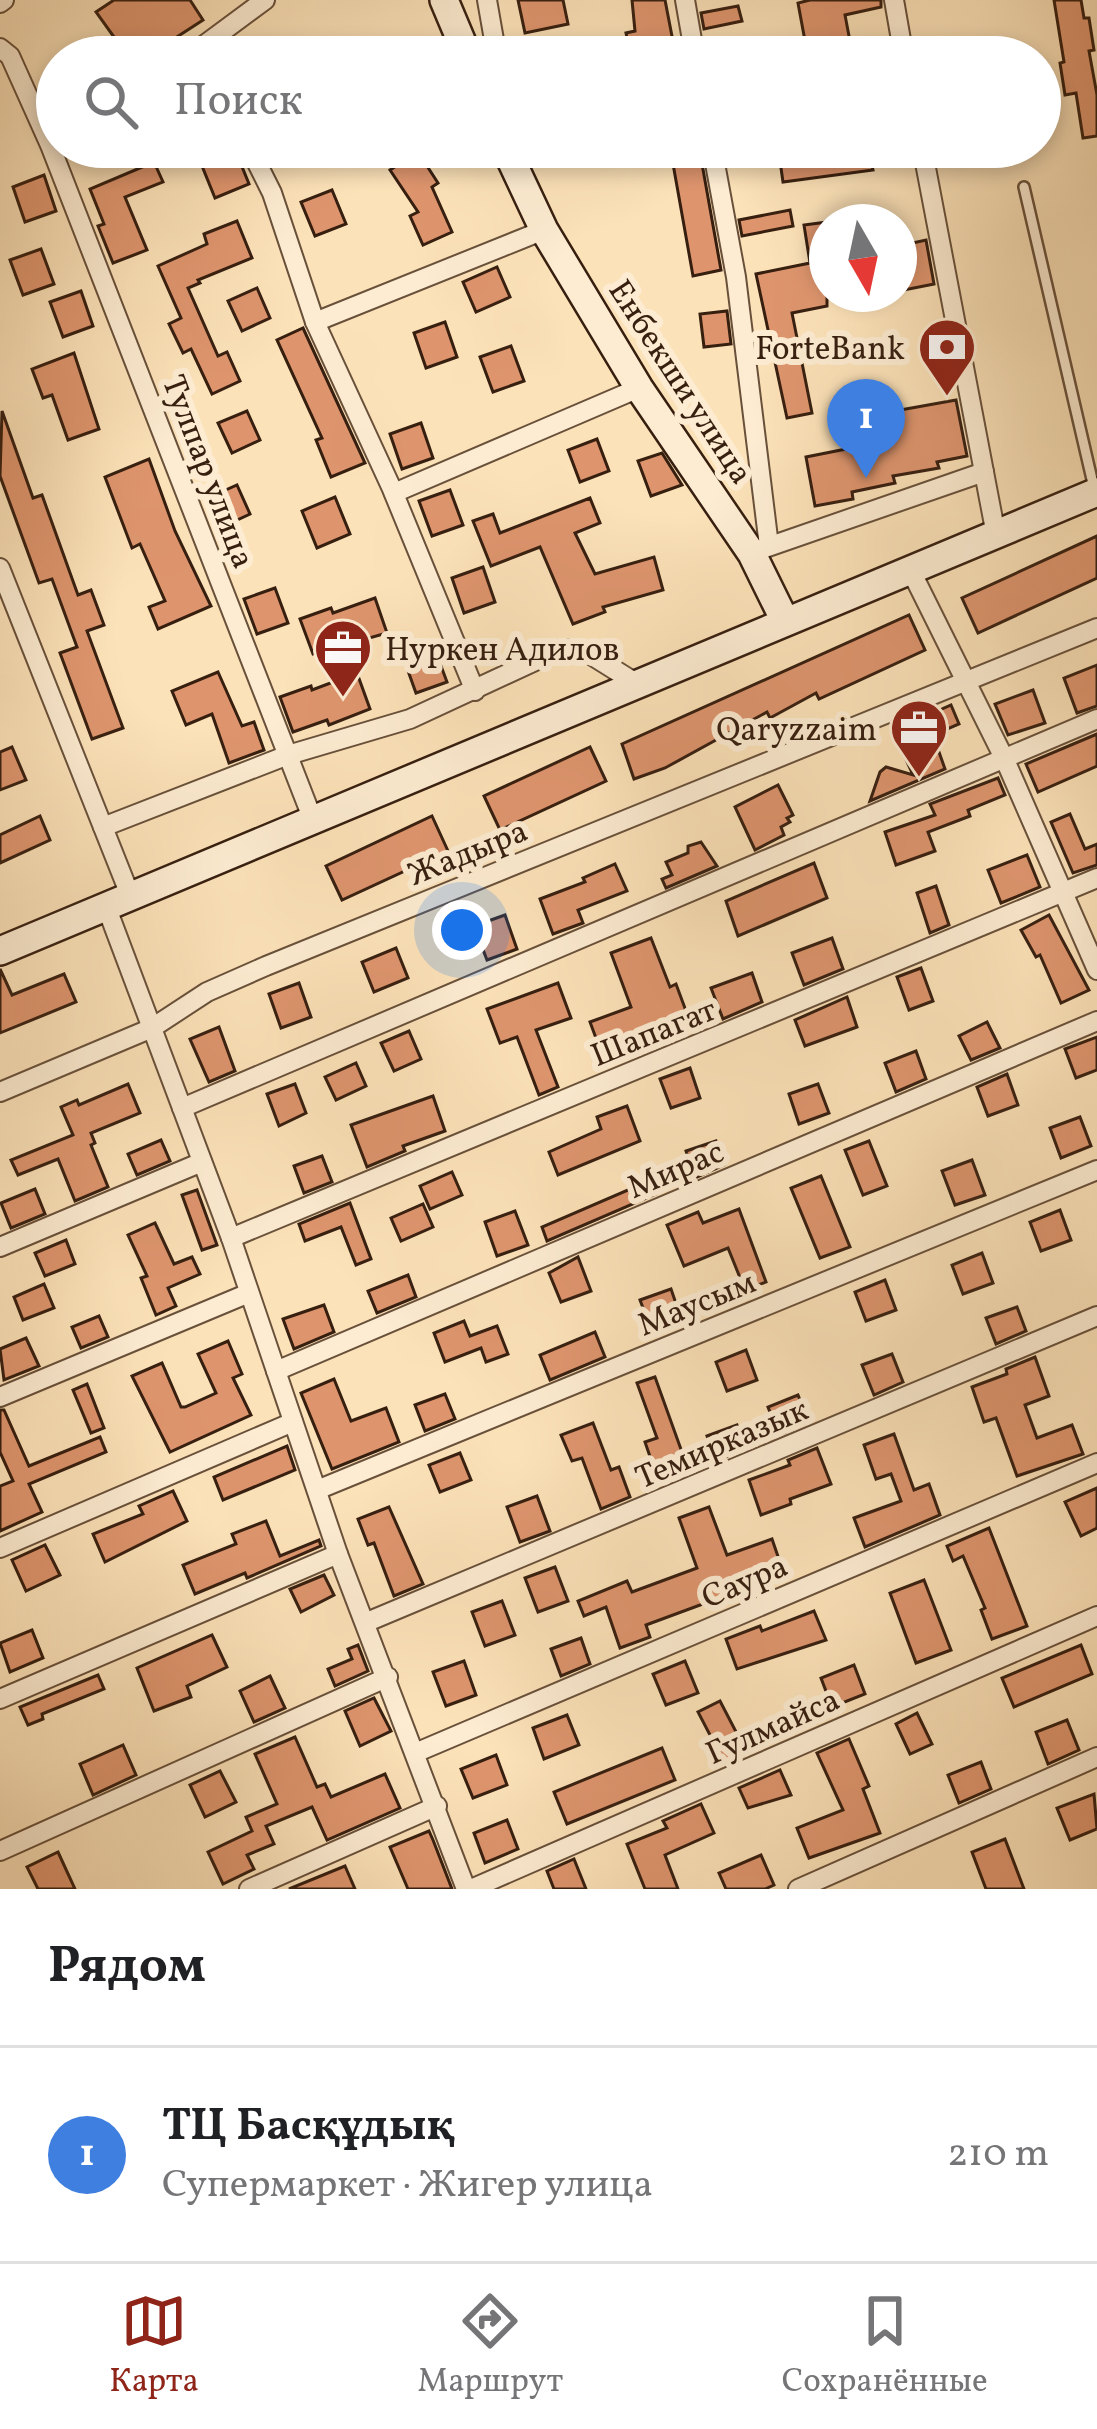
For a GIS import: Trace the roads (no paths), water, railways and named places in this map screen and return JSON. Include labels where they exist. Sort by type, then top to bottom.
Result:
[{"type":"main road","points":[[444,0],[459,36]]},
{"type":"main road","name":"Енбекши улица","points":[[515,168],[544,230],[639,388],[761,550],[785,621]]},
{"type":"main road","points":[[0,951],[1096,493]]},
{"type":"street","points":[[220,36],[266,0]]},
{"type":"street","points":[[487,0],[493,36]]},
{"type":"street","points":[[685,0],[691,36]]},
{"type":"street","points":[[893,0],[900,36]]},
{"type":"street","name":"Тулпар улица","points":[[0,48],[10,56],[36,107]]},
{"type":"street","name":"Тулпар улица","points":[[64,168],[313,820]]},
{"type":"street","points":[[260,168],[315,322],[394,493],[475,691]]},
{"type":"street","points":[[716,168],[736,277],[761,550],[984,472]]},
{"type":"street","points":[[926,168],[996,535]]},
{"type":"street","points":[[315,322],[544,230]]},
{"type":"street","points":[[394,493],[639,388]]},
{"type":"street","points":[[0,568],[103,827],[152,1028],[231,1238],[338,1554],[468,1889]]},
{"type":"street","points":[[911,571],[1005,760],[1097,970]]},
{"type":"street","name":"Жадыра","points":[[0,1092],[152,1028],[207,992],[266,966],[1097,628]]},
{"type":"street","points":[[103,827],[288,755],[410,719],[561,649],[574,646],[639,685]]},
{"type":"street","points":[[182,1108],[1097,719]]},
{"type":"street","name":"Шапагат","points":[[231,1238],[1097,878]]},
{"type":"street","name":"Мирас","points":[[276,1371],[1097,1021]]},
{"type":"street","points":[[0,1247],[202,1162]]},
{"type":"street","name":"Маусым","points":[[317,1490],[1097,1170]]},
{"type":"street","points":[[0,1397],[249,1293]]},
{"type":"street","name":"Темирказык","points":[[368,1622],[1097,1316]]},
{"type":"street","points":[[0,1548],[293,1422]]},
{"type":"street","name":"Саура","points":[[415,1753],[1097,1463]]},
{"type":"street","points":[[0,1699],[338,1554]]},
{"type":"street","name":"Гулмайса","points":[[468,1889],[1097,1616]]},
{"type":"street","points":[[0,1850],[388,1677]]},
{"type":"street","points":[[798,1889],[1097,1757]]},
{"type":"street","points":[[249,1889],[437,1806]]},
{"type":"lane","points":[[1024,187],[1096,493]]},
{"type":"place","name":"ForteBank","points":[[947,398]]},
{"type":"place","name":"ТЦ Басқұдық","points":[[866,478]]},
{"type":"place","name":"Нуркен Адилов","points":[[343,699]]},
{"type":"place","name":"Qaryzzaim","points":[[919,779]]}]
